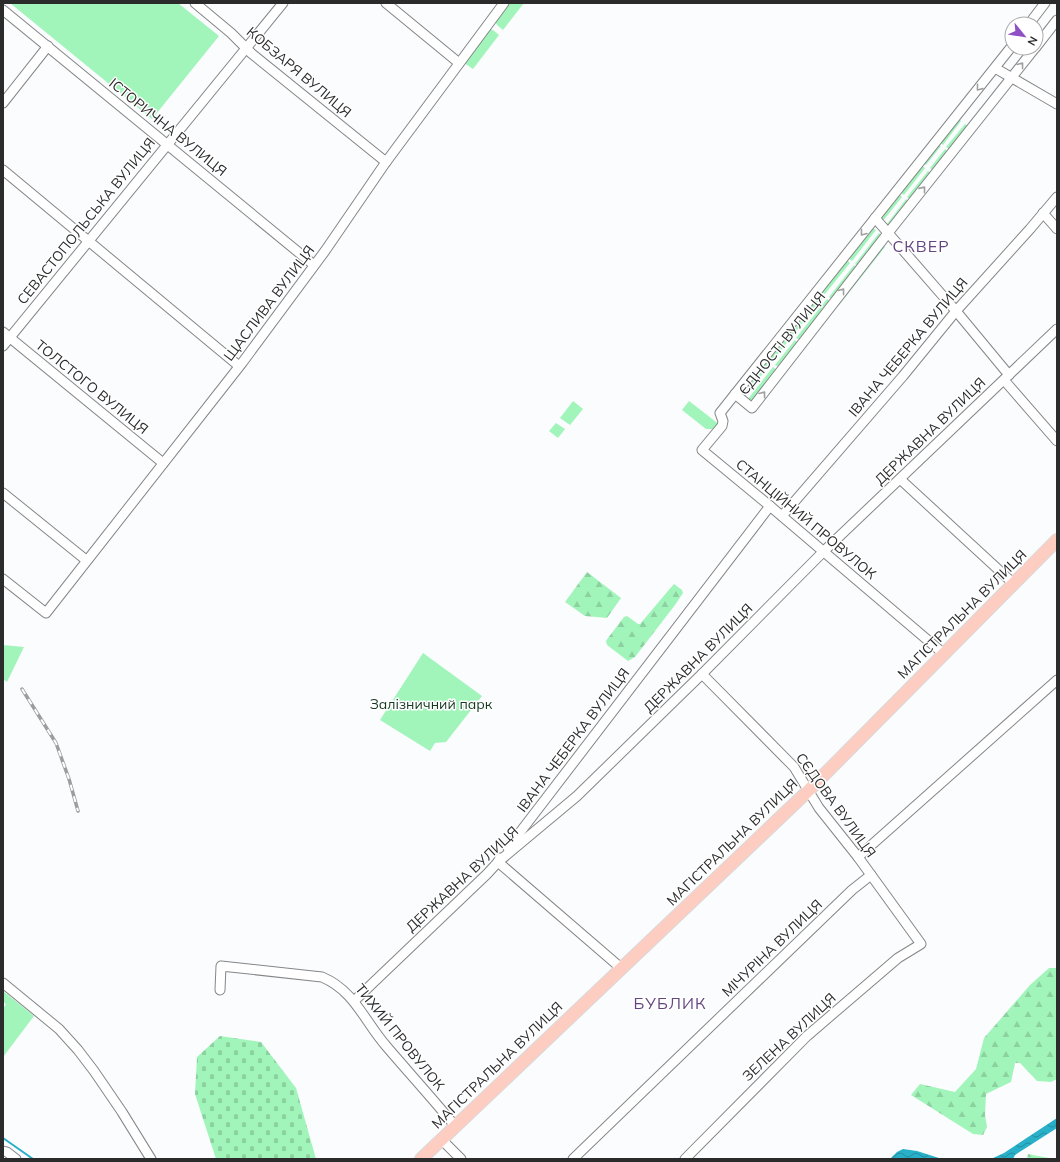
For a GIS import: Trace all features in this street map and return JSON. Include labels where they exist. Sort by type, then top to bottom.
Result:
[{"type":"main road","name":"МАГІСТРАЛЬНА ВУЛИЦЯ","points":[[421,1159],[808,791],[1057,540]]},
{"type":"street","name":"КОБЗАРЯ ВУЛИЦЯ","points":[[195,3],[231,33],[246,48],[386,162]]},
{"type":"street","name":"СЕВАСТОПОЛЬСЬКА ВУЛИЦЯ","points":[[3,346],[6,335],[88,241],[283,3]]},
{"type":"street","points":[[386,3],[459,63]]},
{"type":"street","name":"ЩАСЛИВА ВУЛИЦЯ","points":[[3,579],[46,613],[239,366],[314,265],[386,162],[504,3]]},
{"type":"street","points":[[1035,16],[1045,3]]},
{"type":"street","name":"ІСТОРИЧНА ВУЛИЦЯ","points":[[3,10],[314,265]]},
{"type":"street","name":"ЄДНОСТІ ВУЛИЦЯ","points":[[1044,36],[1057,20]]},
{"type":"street","points":[[3,103],[48,46]]},
{"type":"street","name":"ЄДНОСТІ ВУЛИЦЯ","points":[[1004,56],[736,394],[752,408],[888,232],[1028,56]]},
{"type":"street","points":[[995,68],[1057,104]]},
{"type":"street","points":[[3,170],[239,366]]},
{"type":"street","name":"ІВАНА ЧЕБЕРКА ВУЛИЦЯ","points":[[782,516],[903,376],[956,311],[1057,197]]},
{"type":"street","points":[[1043,213],[1057,229]]},
{"type":"street","points":[[875,218],[956,311],[1057,441]]},
{"type":"street","name":"ДЕРЖАВНА ВУЛИЦЯ","points":[[354,1000],[498,862],[577,796],[702,674],[824,551],[1057,330]]},
{"type":"street","name":"ТОЛСТОГО ВУЛИЦЯ","points":[[6,335],[163,463]]},
{"type":"street","name":"СТАНЦІЙНИЙ ПРОВУЛОК","points":[[736,394],[720,414],[723,421],[722,426],[702,450],[824,551],[944,654]]},
{"type":"street","points":[[900,479],[1014,584]]},
{"type":"street","points":[[3,492],[86,560]]},
{"type":"street","name":"ІВАНА ЧЕБЕРКА ВУЛИЦЯ","points":[[498,862],[770,506]]},
{"type":"street","name":"СЄДОВА ВУЛИЦЯ","points":[[702,674],[794,767],[819,808],[858,857],[921,944]]},
{"type":"street","points":[[858,857],[1057,680]]},
{"type":"street","points":[[498,862],[621,968]]},
{"type":"street","name":"МІЧУРІНА ВУЛИЦЯ","points":[[573,1159],[852,890],[871,875]]},
{"type":"street","name":"ЗЕЛЕНА ВУЛИЦЯ","points":[[685,1159],[807,1036],[898,958],[921,944]]},
{"type":"street","name":"ТИХИЙ ПРОВУЛОК","points":[[220,990],[221,966],[322,977],[341,988],[354,1000],[370,1026],[455,1126]]},
{"type":"street","points":[[3,983],[59,1029],[94,1071],[134,1129],[151,1159]]},
{"type":"street","points":[[441,1140],[461,1159]]},
{"type":"street","points":[[3,1151],[7,1152],[16,1159]]},
{"type":"green space","points":[[10,3],[178,3],[219,36],[152,119]]},
{"type":"green space","points":[[509,3],[524,3],[503,30],[495,21]]},
{"type":"green space","points":[[490,29],[499,35],[473,69],[464,63]]},
{"type":"green space","points":[[958,118],[961,121],[943,145],[939,142]]},
{"type":"green space","points":[[965,124],[968,126],[950,150],[946,147]]},
{"type":"green space","points":[[938,144],[941,146],[926,165],[923,163]]},
{"type":"green space","points":[[945,149],[948,152],[933,171],[930,168]]},
{"type":"green space","points":[[921,165],[925,168],[904,195],[900,192]]},
{"type":"green space","points":[[928,171],[932,173],[911,200],[907,197]]},
{"type":"green space","points":[[899,194],[902,197],[883,221],[880,218]]},
{"type":"green space","points":[[906,199],[909,202],[890,227],[887,224]]},
{"type":"green space","points":[[873,228],[876,230],[852,261],[848,258]]},
{"type":"green space","points":[[879,233],[883,236],[858,266],[855,264]]},
{"type":"green space","points":[[883,245],[885,247],[839,305],[837,304]]},
{"type":"green space","points":[[847,260],[850,263],[825,294],[822,292]]},
{"type":"green space","points":[[854,265],[857,268],[832,300],[829,297]]},
{"type":"green space","points":[[821,294],[824,296],[793,335],[790,332]]},
{"type":"green space","points":[[827,299],[831,302],[800,340],[796,338]]},
{"type":"green space","points":[[788,335],[791,337],[772,362],[769,359]]},
{"type":"green space","points":[[795,340],[798,343],[779,367],[775,365]]},
{"type":"green space","points":[[767,362],[770,364],[745,396],[742,393]]},
{"type":"green space","points":[[773,367],[777,370],[752,401],[748,399]]},
{"type":"green space","points":[[573,401],[583,409],[570,425],[560,418]]},
{"type":"green space","points":[[689,401],[720,425],[717,429],[706,429],[682,410]]},
{"type":"green space","points":[[556,423],[565,429],[558,438],[549,431]]},
{"type":"green space","points":[[587,572],[621,598],[607,618],[585,616],[565,602]]},
{"type":"green space","points":[[674,584],[682,590],[683,593],[635,657],[628,661],[607,645],[606,641],[624,617],[627,616],[640,624]]},
{"type":"green space","points":[[3,645],[24,647],[7,682],[3,679]]},
{"type":"green space","name":"Залізничний парк","points":[[423,653],[482,696],[446,742],[435,743],[430,751],[380,720]]},
{"type":"green space","points":[[1049,968],[1057,968],[1057,1079],[1051,1082],[1037,1081],[1020,1063],[1015,1063],[1011,1082],[986,1094],[985,1115],[987,1127],[983,1135],[973,1134],[911,1095],[920,1084],[955,1092],[976,1069],[984,1038],[1030,985]]},
{"type":"green space","points":[[3,991],[34,1016],[3,1057],[3,1009],[6,1004],[3,1002]]},
{"type":"green space","points":[[220,1036],[261,1042],[296,1088],[316,1159],[216,1159],[195,1094],[197,1057]]},
{"type":"green space","points":[[1028,1154],[1054,1159],[1027,1159]]},
{"type":"water","points":[[1057,1118],[1057,1128],[1015,1155],[1013,1159],[991,1159],[1004,1153]]},
{"type":"water","points":[[903,1149],[917,1151],[942,1159],[890,1159],[897,1152]]},
{"type":"waterway","points":[[3,1138],[33,1159]]},
{"type":"railway","points":[[22,689],[56,743],[69,779],[78,811]]},
{"type":"district","name":"СКВЕР","points":[[921,246]]},
{"type":"district","name":"БУБЛИК","points":[[670,1003]]}]
